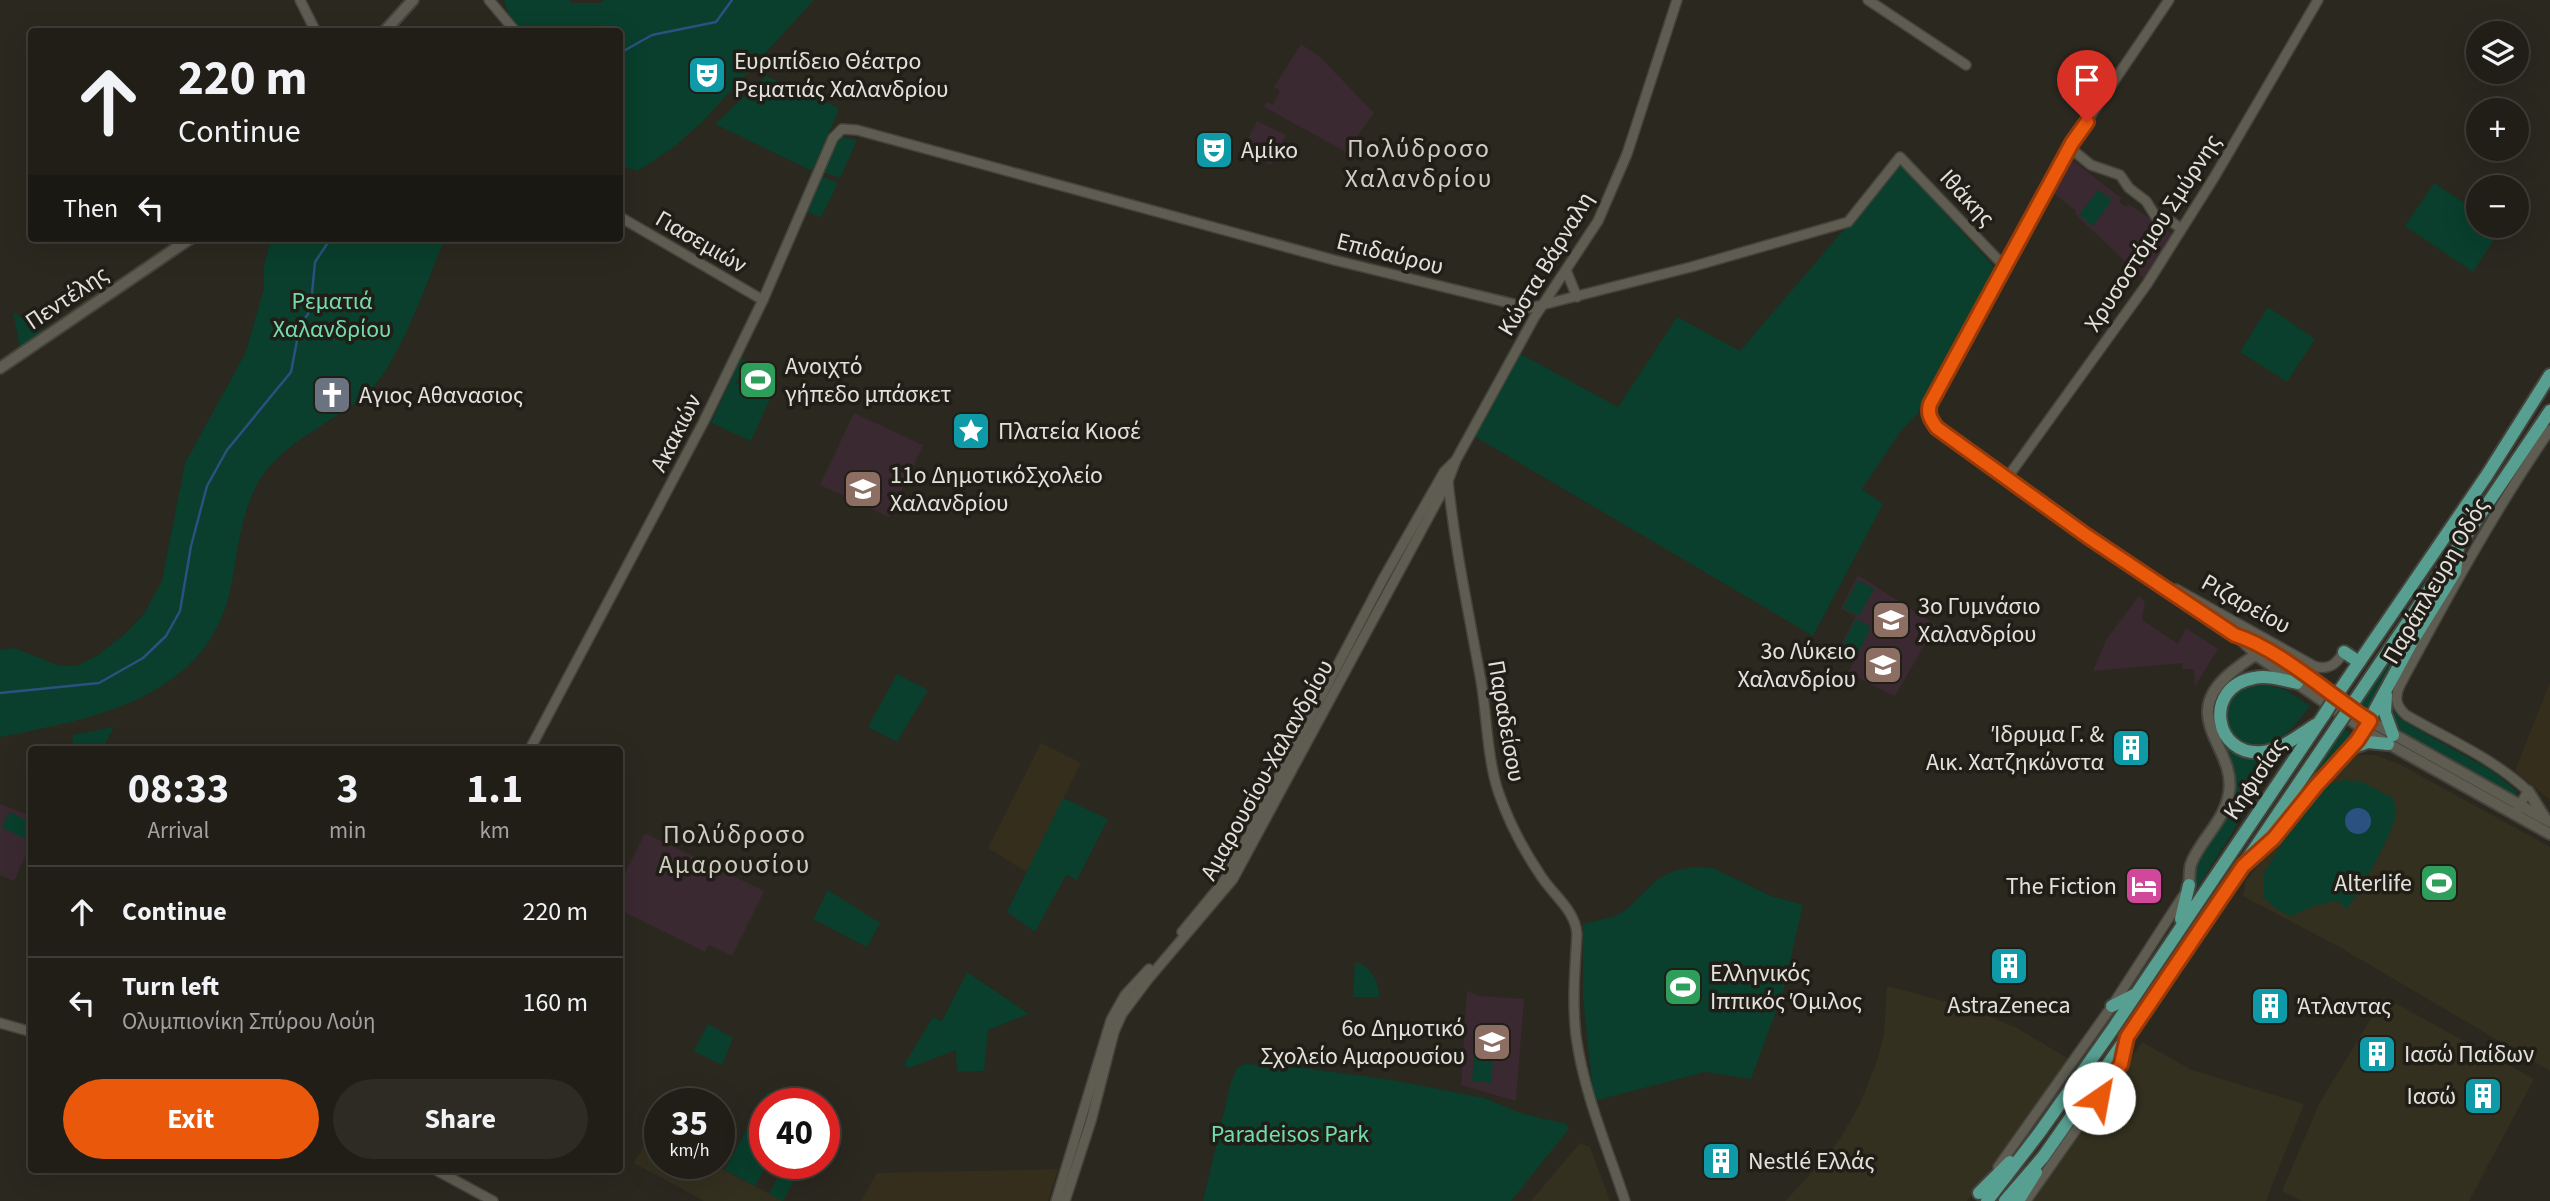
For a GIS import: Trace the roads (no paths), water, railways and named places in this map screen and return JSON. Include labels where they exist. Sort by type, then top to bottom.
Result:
[{"type":"main road","points":[[388,28],[413,0]]},
{"type":"main road","name":"Πεντέλης","points":[[0,368],[185,242]]},
{"type":"main road","name":"Κηφισίας","points":[[1979,1198],[2039,1132],[2136,994],[2487,475],[2550,375]]},
{"type":"main road","name":"Κηφισίας","points":[[2005,1201],[2043,1157],[2127,1037],[2550,411]]},
{"type":"main road","points":[[2533,437],[2550,429]]},
{"type":"main road","points":[[2486,454],[2487,475]]},
{"type":"main road","points":[[2243,866],[2274,838],[2367,726],[2440,594],[2455,572],[2458,547]]},
{"type":"main road","name":"Κηφισίας","points":[[2189,885],[2191,864],[2221,816],[2230,790],[2225,765],[2210,727],[2210,703],[2223,680],[2256,655],[2271,652]]},
{"type":"main road","name":"Ριζαρείου","points":[[2271,652],[2331,708]]},
{"type":"main road","points":[[2344,652],[2359,662]]},
{"type":"main road","name":"Ριζαρείου","points":[[2256,655],[2331,708]]},
{"type":"main road","points":[[2297,683],[2263,677],[2236,685],[2221,704],[2220,719],[2225,734],[2238,747],[2256,753],[2265,752],[2282,745],[2331,708],[2517,810],[2550,834]]},
{"type":"main road","points":[[2387,690],[2385,713],[2390,739]]},
{"type":"main road","points":[[2346,752],[2368,742],[2390,739]]},
{"type":"main road","points":[[2528,792],[2548,821]]},
{"type":"main road","points":[[2517,810],[2548,821]]},
{"type":"main road","points":[[2167,948],[2183,912],[2189,885]]},
{"type":"main road","points":[[2112,1006],[2136,994]]},
{"type":"main road","points":[[2018,1201],[2031,1183],[2043,1157]]},
{"type":"street","points":[[309,0],[301,4],[314,28]]},
{"type":"street","points":[[489,0],[513,28]]},
{"type":"street","name":"Κώστα Βάρναλη","points":[[1435,504],[1456,460],[1535,318],[1583,247],[1612,192],[1678,0]]},
{"type":"street","points":[[1868,0],[1966,65]]},
{"type":"street","points":[[2005,267],[2070,148],[2169,0]]},
{"type":"street","name":"Χρυσοστόμου Σμύρνης","points":[[2007,478],[2118,325],[2215,176],[2318,0]]},
{"type":"street","name":"Επιδαύρου","points":[[842,129],[863,132],[1321,256],[1523,307],[1543,305],[1848,222],[1900,157]]},
{"type":"street","name":"Ακακιών","points":[[532,746],[704,423],[763,300],[817,172],[833,138],[842,129]]},
{"type":"street","points":[[2070,148],[2091,165],[2120,175],[2129,188],[2150,205],[2156,216],[2180,228]]},
{"type":"street","name":"Ιθάκης","points":[[1900,157],[2005,267]]},
{"type":"street","name":"Γιασεμιών","points":[[623,219],[763,300]]},
{"type":"street","name":"Ριζαρείου","points":[[2005,267],[1930,404],[1928,412],[1937,428],[2235,635],[2256,655]]},
{"type":"street","points":[[1566,270],[1577,296]]},
{"type":"street","points":[[1523,307],[1535,318]]},
{"type":"street","name":"Παράπλευρη Οδός","points":[[2528,792],[2498,766],[2406,715],[2398,706],[2396,697],[2448,596],[2550,429]]},
{"type":"street","name":"Κώστα Βάρναλη","points":[[1424,507],[1444,472],[1456,460]]},
{"type":"street","name":"Παραδείσου","points":[[1448,481],[1494,778],[1507,813],[1527,852],[1575,922],[1577,934],[1574,1008],[1578,1048],[1596,1122],[1625,1201]]},
{"type":"street","points":[[1424,507],[1435,504],[1452,513]]},
{"type":"street","name":"Αμαρουσίου-Χαλανδρίου","points":[[1065,1201],[1091,1121],[1114,1032],[1122,1014],[1233,879],[1435,504]]},
{"type":"street","name":"Αμαρουσίου-Χαλανδρίου","points":[[1056,1201],[1076,1144],[1107,1031],[1117,1007],[1224,881],[1424,507]]},
{"type":"street","name":"Ριζαρείου","points":[[2125,561],[2314,666],[2333,665],[2344,652]]},
{"type":"street","name":"Ριζαρείου","points":[[2235,635],[2252,640],[2271,652]]},
{"type":"street","points":[[2517,810],[2528,792]]},
{"type":"street","name":"Κηφισίας","points":[[1979,1198],[2112,1006],[2189,885]]},
{"type":"street","points":[[0,1023],[28,1031]]},
{"type":"street","name":"Κηφισίας","points":[[2026,1201],[2120,1067],[2127,1037]]},
{"type":"street","points":[[441,1173],[493,1201]]},
{"type":"water","points":[[2358,808],[2367,812],[2371,821],[2367,830],[2358,834],[2349,830],[2345,821],[2349,812]]},
{"type":"waterway","points":[[623,51],[652,35],[716,22],[732,0]]},
{"type":"waterway","points":[[0,693],[99,683],[143,658],[166,636],[180,611],[191,546],[207,486],[227,450],[291,372],[300,325],[311,304],[315,262],[328,242]]},
{"type":"place","name":"Ευριπίδειο Θέατρο Ρεματιάς Χαλανδρίου","points":[[707,75]]},
{"type":"place","name":"Αμίκο","points":[[1214,150]]},
{"type":"place","name":"Ανοιχτό γήπεδο μπάσκετ","points":[[758,380]]},
{"type":"place","name":"Αγιος Αθανασιος","points":[[332,395]]},
{"type":"place","name":"Πλατεία Κιοσέ","points":[[971,431]]},
{"type":"place","name":"11ο ΔημοτικόΣχολείο Χαλανδρίου","points":[[863,489]]},
{"type":"place","name":"3ο Γυμνάσιο Χαλανδρίου","points":[[1891,620]]},
{"type":"place","name":"3ο Λύκειο Χαλανδρίου","points":[[1883,665]]},
{"type":"place","name":"Ίδρυμα Γ. & Αικ. Χατζηκώνστα","points":[[2131,748]]},
{"type":"place","name":"Alterlife","points":[[2439,883]]},
{"type":"place","name":"The Fiction","points":[[2144,886]]},
{"type":"place","name":"AstraZeneca","points":[[2009,966]]},
{"type":"place","name":"Ελληνικός Ιππικός Όμιλος","points":[[1683,987]]},
{"type":"place","name":"Άτλαντας","points":[[2270,1006]]},
{"type":"place","name":"6ο Δημοτικό Σχολείο Αμαρουσίου","points":[[1492,1042]]},
{"type":"place","name":"Ιασώ Παίδων","points":[[2377,1054]]},
{"type":"place","name":"Ιασώ","points":[[2483,1096]]},
{"type":"place","name":"Nestlé Ελλάς","points":[[1721,1161]]},
{"type":"district","name":"Πολύδροσο Χαλανδρίου","points":[[1419,163]]},
{"type":"district","name":"Πολύδροσο Αμαρουσίου","points":[[735,849]]},
{"type":"park label","name":"Ρεματιά Χαλανδρίου","points":[[332,315]]},
{"type":"park label","name":"Paradeisos Park","points":[[1290,1134]]}]
